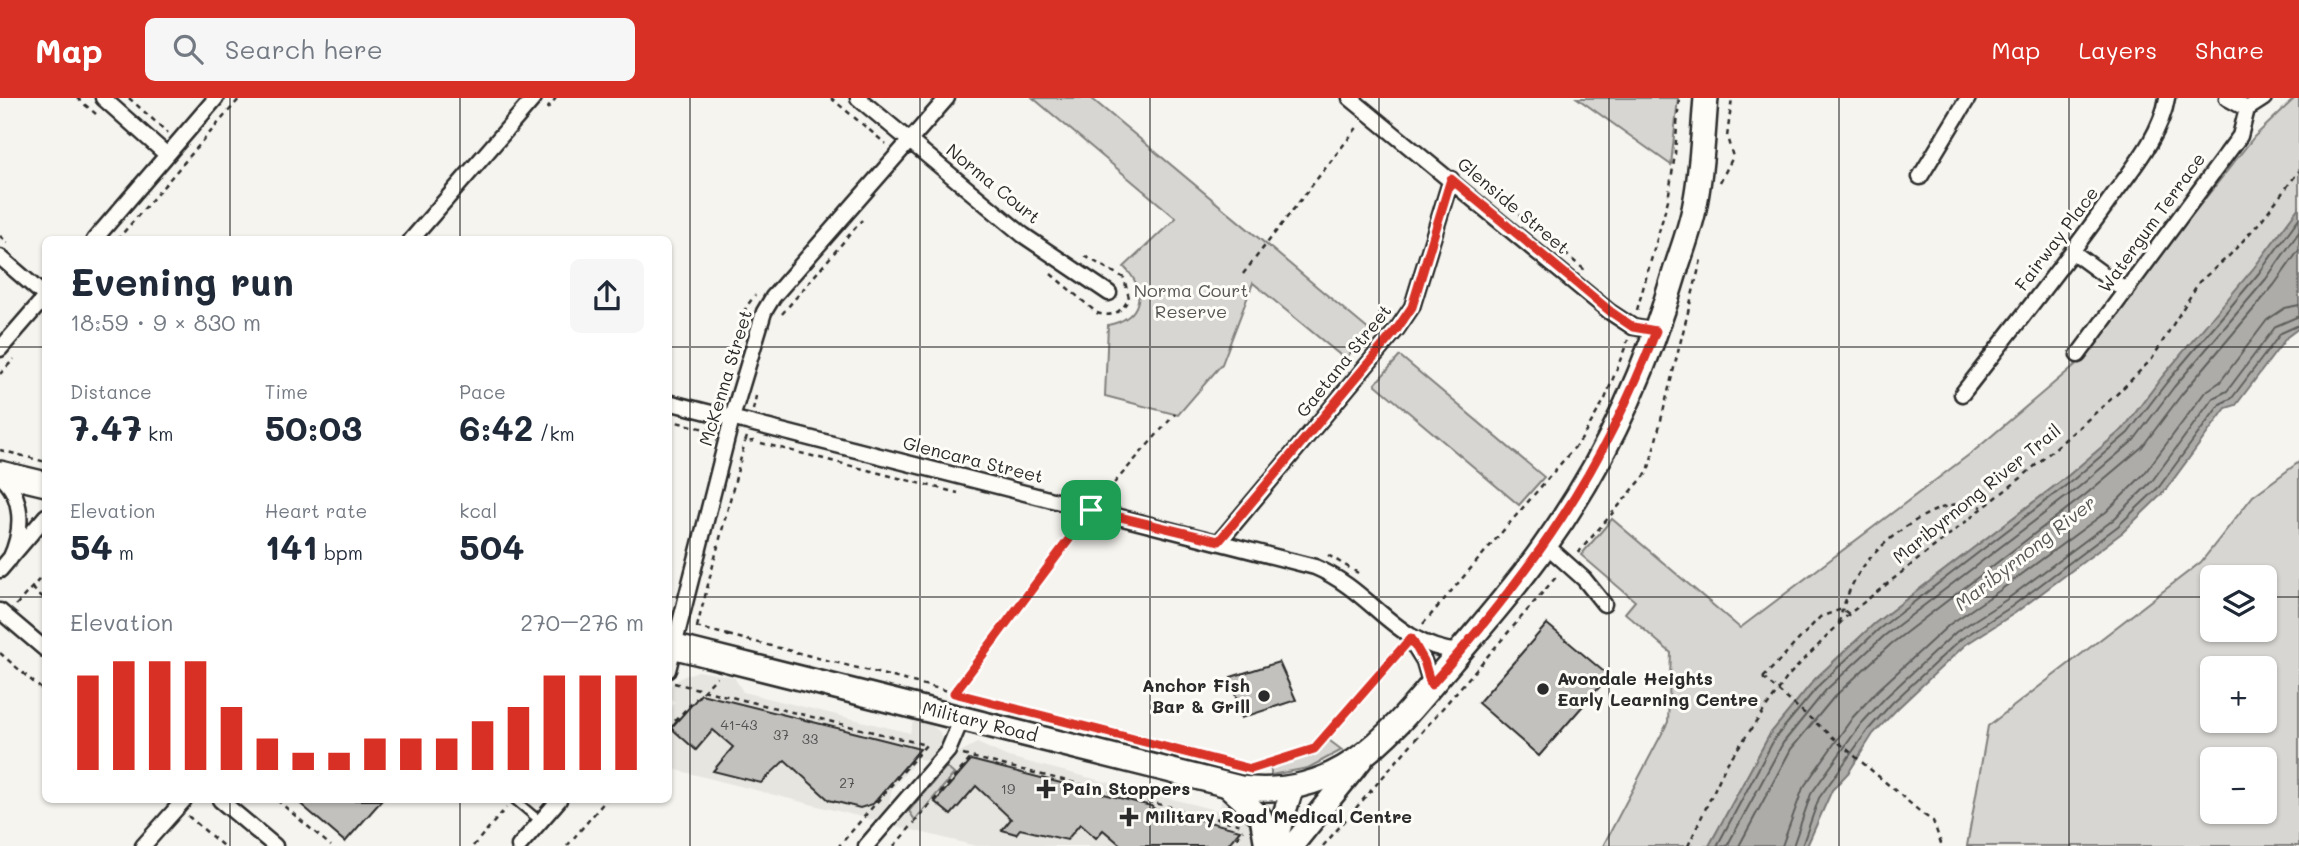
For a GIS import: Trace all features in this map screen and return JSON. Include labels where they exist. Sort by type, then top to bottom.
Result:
[{"type":"main road","points":[[1281,790],[1333,775],[1364,756],[1460,652],[1546,545],[1603,451],[1635,385],[1656,331],[1695,204],[1706,98]]},
{"type":"main road","points":[[0,474],[42,483]]},
{"type":"main road","name":"Military Road","points":[[672,645],[1226,785],[1281,790]]},
{"type":"street","points":[[103,98],[167,155]]},
{"type":"street","points":[[97,236],[216,98]]},
{"type":"street","points":[[414,236],[534,98]]},
{"type":"street","name":"Norma Court","points":[[858,98],[1023,235],[1109,293]]},
{"type":"street","name":"McKenna Street","points":[[672,645],[732,418],[764,312],[774,297],[947,98]]},
{"type":"street","name":"Glenside Street","points":[[1350,98],[1611,312],[1627,334],[1656,331]]},
{"type":"street","points":[[1920,177],[1968,98]]},
{"type":"street","name":"Fairway Place","points":[[1962,394],[2073,252],[2147,147],[2165,111],[2166,98]]},
{"type":"street","points":[[2227,98],[2247,109],[2264,98]]},
{"type":"street","name":"Watergum Terrace","points":[[2078,355],[2240,136],[2247,109]]},
{"type":"street","name":"Gaetana Street","points":[[1219,541],[1397,329],[1412,307],[1451,179]]},
{"type":"street","points":[[2073,252],[2126,291]]},
{"type":"street","points":[[0,257],[42,293]]},
{"type":"street","points":[[0,349],[42,301]]},
{"type":"street","name":"Glencara Street","points":[[672,403],[1219,541],[1332,574],[1411,638],[1430,648],[1460,652]]},
{"type":"street","points":[[0,474],[13,488],[20,523],[19,536],[5,564]]},
{"type":"street","points":[[5,564],[42,521]]},
{"type":"street","points":[[1546,545],[1584,579],[1604,604]]},
{"type":"street","points":[[3,614],[42,647]]},
{"type":"street","name":"Glencara Street","points":[[1411,638],[1424,661],[1431,685]]},
{"type":"street","points":[[866,846],[948,751],[962,718]]},
{"type":"street","points":[[1292,846],[1364,756]]},
{"type":"street","points":[[1226,785],[1261,817],[1266,846]]},
{"type":"street","points":[[1274,846],[1281,790]]},
{"type":"street","points":[[144,846],[181,803]]},
{"type":"street","points":[[224,803],[275,846]]},
{"type":"street","points":[[519,846],[556,803]]},
{"type":"lane","points":[[518,803],[540,821]]},
{"type":"path","points":[[128,98],[168,133]]},
{"type":"path","points":[[120,236],[240,98]]},
{"type":"path","points":[[831,98],[886,144]]},
{"type":"path","points":[[728,635],[1251,769],[1314,749],[1581,440],[1605,399],[1668,200],[1679,98]]},
{"type":"path","points":[[1243,274],[1369,113]]},
{"type":"path","name":"Maribyrnong River Trail","points":[[1688,846],[1726,765],[1789,675],[1849,614],[1983,508],[2117,394],[2152,359],[2199,282],[2260,222],[2299,171]]},
{"type":"path","points":[[778,319],[866,215]]},
{"type":"path","points":[[1046,270],[1097,313],[1105,315],[1121,311],[1129,299],[1124,278],[1072,249]]},
{"type":"path","points":[[754,406],[757,393]]},
{"type":"path","points":[[954,693],[1091,510],[1175,414]]},
{"type":"path","points":[[672,421],[714,432]]},
{"type":"path","points":[[697,627],[746,442]]},
{"type":"path","points":[[0,450],[42,461]]},
{"type":"path","points":[[1839,623],[1842,609],[1865,564],[1887,541],[1908,526],[1950,505],[1970,501],[1983,508]]},
{"type":"path","points":[[1322,553],[1336,557],[1362,576]]},
{"type":"path","points":[[3,614],[42,577]]},
{"type":"path","points":[[32,588],[42,597]]},
{"type":"path","points":[[1842,609],[1849,614]]},
{"type":"path","points":[[1842,609],[1820,617],[1763,678],[1933,821],[1942,846]]},
{"type":"path","points":[[0,653],[42,689]]},
{"type":"path","points":[[672,681],[1247,827],[1230,846]]},
{"type":"path","points":[[839,846],[926,745]]},
{"type":"path","points":[[894,846],[972,757]]},
{"type":"path","points":[[1269,763],[1281,790]]},
{"type":"path","points":[[181,803],[223,846]]},
{"type":"path","points":[[281,803],[331,846]]},
{"type":"path","points":[[473,846],[511,803]]},
{"type":"path","points":[[567,846],[603,803]]},
{"type":"shaded area","points":[[698,671],[734,677],[743,692],[910,733],[913,721],[931,725],[940,732],[942,743],[928,762],[918,758],[892,789],[888,808],[877,821],[672,769],[672,706],[675,702],[672,700],[672,685],[682,677]]},
{"type":"shaded area","points":[[977,743],[1008,757],[1219,811],[1222,800],[1234,804],[1249,813],[1259,846],[976,846],[896,826],[960,752]]},
{"type":"green space","name":"Norma Court Reserve","points":[[1033,98],[1091,98],[1370,331],[1345,359],[1253,283],[1222,364],[1178,415],[1105,396],[1108,325],[1128,316],[1138,302],[1136,285],[1124,267],[1176,218]]},
{"type":"green space","points":[[1577,98],[1678,98],[1671,165]]},
{"type":"green space","points":[[2295,98],[2299,98],[2299,207],[2254,269],[2162,377],[2124,428],[2069,475],[1874,624],[1815,679],[1770,734],[1709,846],[1603,846],[1668,722],[1671,653],[1625,613],[1635,601],[1581,555],[1612,519],[1740,628],[1974,451],[2081,360],[2254,137]]},
{"type":"green space","points":[[1400,356],[1544,477],[1519,505],[1375,384]]},
{"type":"green space","points":[[2299,462],[2299,846],[1967,846],[1988,726],[2201,562],[2253,496]]},
{"type":"green space","points":[[1326,738],[1342,750],[1308,768],[1271,775],[1271,764],[1315,750]]},
{"type":"green space","points":[[946,767],[954,774],[915,820],[909,811]]},
{"type":"water","name":"Maribyrnong River","points":[[2299,207],[2299,328],[2287,337],[2236,405],[2226,408],[2164,492],[2123,532],[2015,613],[1965,645],[1898,708],[1873,734],[1849,772],[1832,790],[1807,846],[1709,846],[1770,734],[1815,679],[1874,624],[2069,475],[2124,428],[2162,377],[2253,269]]},
{"type":"building","name":"Avondale Heights Early Learning Centre","points":[[1547,624],[1609,676],[1539,756],[1478,703]]},
{"type":"building","name":"Anchor Fish Bar & Grill","points":[[1279,662],[1296,700],[1241,718],[1231,677]]},
{"type":"building","points":[[701,694],[920,749],[873,804],[860,808],[829,800],[785,760],[761,783],[713,771],[733,747],[713,730],[696,750],[672,727]]},
{"type":"building","points":[[971,760],[1151,806],[1167,820],[1174,813],[1240,830],[1227,846],[1122,846],[1103,830],[1096,838],[1080,824],[1067,840],[1020,829],[1016,834],[1002,830],[1011,819],[976,786],[951,815],[935,802]]},
{"type":"building","points":[[300,803],[379,803],[345,842]]},
{"type":"place","name":"Avondale Heights Early Learning Centre","points":[[1543,689]]},
{"type":"place","name":"Anchor Fish Bar & Grill","points":[[1264,696]]},
{"type":"place","name":"Pain Stoppers","points":[[1046,789]]},
{"type":"place","name":"Military Road Medical Centre","points":[[1129,817]]},
{"type":"route","points":[[1451,179],[1611,312],[1633,327],[1656,331],[1635,385],[1603,451],[1564,517],[1503,602],[1431,685],[1424,661],[1411,638],[1314,749],[1251,769],[954,693],[1091,510],[1219,541],[1397,329],[1412,307],[1451,179]]}]
